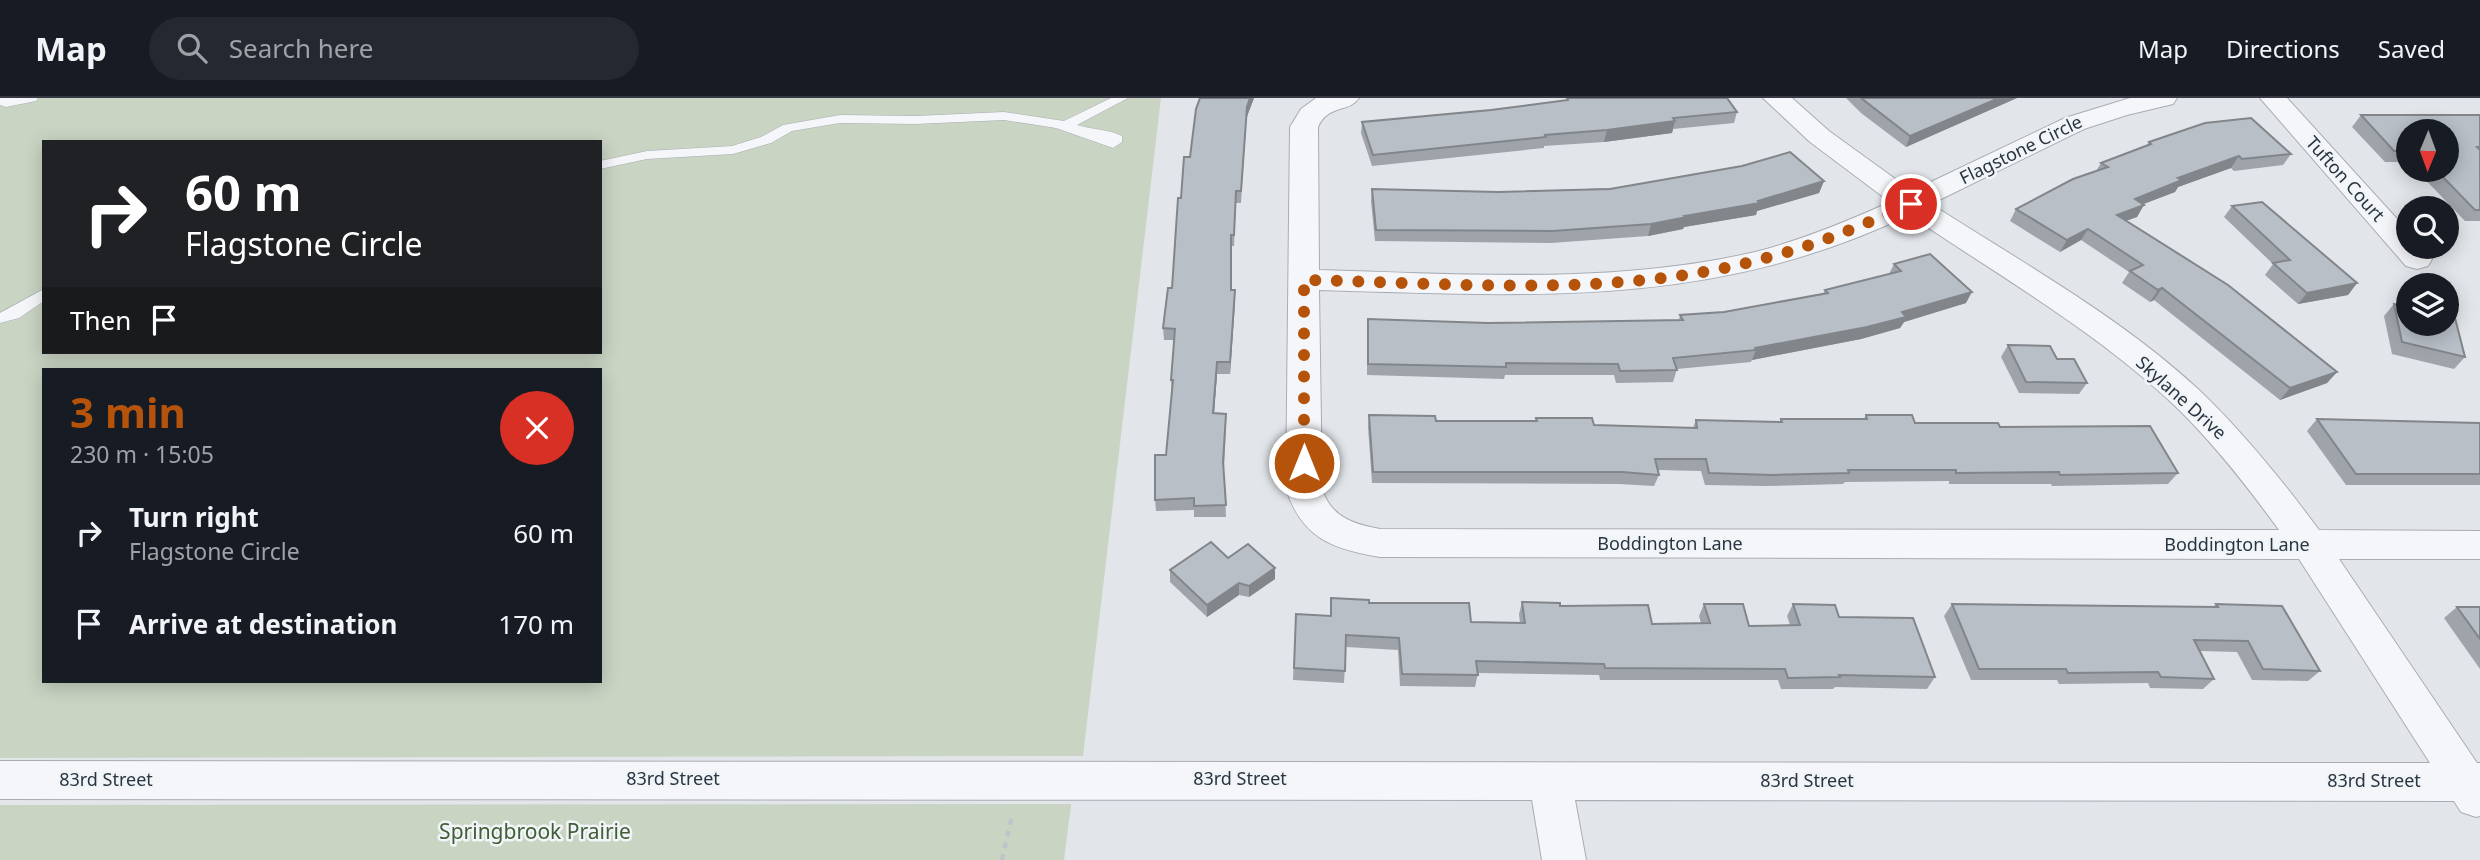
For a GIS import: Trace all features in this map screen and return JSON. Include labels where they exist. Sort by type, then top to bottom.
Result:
[{"type":"street","name":"Boddington Lane","points":[[1346,98],[1318,107],[1308,116],[1304,127],[1304,489],[1308,503],[1318,519],[1333,531],[1353,540],[1380,543],[2480,545]]},
{"type":"street","name":"Skylane Drive","points":[[1776,98],[1833,148],[1911,204],[2101,329],[2155,370],[2202,413],[2249,462],[2288,512],[2475,789]]},
{"type":"street","name":"Flagstone Circle","points":[[1304,280],[1548,285],[1641,280],[1704,272],[1764,259],[1818,243],[1911,204],[2065,126],[2112,109],[2164,98]]},
{"type":"street","name":"Tufton Court","points":[[2273,98],[2396,236]]},
{"type":"street","name":"83rd Street","points":[[0,780],[1550,780],[2475,789]]},
{"type":"street","points":[[1550,780],[1564,860]]},
{"type":"lane","points":[[0,99],[6,103],[31,98]]},
{"type":"lane","points":[[1065,126],[1121,98]]},
{"type":"lane","points":[[602,165],[647,155],[733,150],[766,141],[788,128],[840,118],[915,120],[1004,116],[1065,126],[1092,135]]},
{"type":"lane","points":[[0,318],[13,314],[42,295]]},
{"type":"path","points":[[1002,860],[1014,804]]},
{"type":"green space","points":[[0,98],[1161,98],[1083,756],[0,758]]},
{"type":"green space","name":"Springbrook Prairie","points":[[1071,804],[1064,860],[0,860],[0,805]]},
{"type":"building","points":[[1200,98],[1250,98],[1247,107],[1241,191],[1236,191],[1234,235],[1231,235],[1231,290],[1235,290],[1230,362],[1217,362],[1213,413],[1226,414],[1223,462],[1226,505],[1194,506],[1194,498],[1155,500],[1155,455],[1166,455],[1175,329],[1163,328],[1168,288],[1172,288],[1178,198],[1181,198],[1184,157],[1190,157],[1196,109]]},
{"type":"building","points":[[1567,98],[1727,98],[1737,112],[1673,118],[1675,121],[1607,130],[1373,155],[1362,122],[1491,110],[1568,100]]},
{"type":"building","points":[[1861,98],[1999,98],[1910,136]]},
{"type":"building","points":[[2361,115],[2480,115],[2480,147],[2477,147],[2480,150],[2480,210],[2475,210],[2448,182],[2459,182],[2459,119],[2396,119],[2394,151]]},
{"type":"building","points":[[2251,118],[2291,154],[2242,159],[2239,156],[2178,178],[2182,180],[2135,199],[2144,205],[2117,215],[2228,285],[2337,372],[2290,388],[2162,288],[2158,290],[2130,271],[2143,265],[2088,229],[2067,240],[2016,209],[2073,179],[2108,167],[2101,163],[2151,144],[2149,142],[2205,123]]},
{"type":"building","points":[[1790,152],[1824,181],[1758,201],[1760,203],[1651,224],[1553,231],[1376,230],[1372,189],[1498,192],[1610,189],[1742,166]]},
{"type":"building","points":[[2262,202],[2357,283],[2307,293],[2273,263],[2290,260],[2232,206]]},
{"type":"building","points":[[1930,254],[1972,292],[1902,312],[1906,317],[1867,327],[1755,348],[1756,350],[1673,358],[1677,370],[1620,371],[1618,364],[1506,363],[1506,367],[1368,364],[1368,319],[1488,323],[1683,320],[1680,315],[1724,312],[1828,293],[1825,290],[1901,271],[1894,264]]},
{"type":"building","points":[[2459,334],[2465,357],[2402,342],[2401,336],[2459,336]]},
{"type":"building","points":[[2008,345],[2050,346],[2057,359],[2074,359],[2087,383],[2026,382]]},
{"type":"building","points":[[1369,415],[1435,416],[1436,421],[1592,418],[1594,425],[1697,428],[1696,420],[1782,422],[1781,419],[1867,419],[1866,415],[1912,415],[1915,423],[1998,423],[2000,427],[2150,426],[2178,473],[2060,475],[2059,472],[1848,470],[1849,473],[1771,475],[1709,473],[1706,459],[1655,459],[1659,475],[1622,472],[1373,472]]},
{"type":"building","points":[[2317,419],[2480,423],[2480,474],[2356,474]]},
{"type":"building","points":[[1211,542],[1228,558],[1248,544],[1275,568],[1249,586],[1239,583],[1207,605],[1170,570]]},
{"type":"building","points":[[1331,598],[1369,600],[1369,603],[1469,603],[1471,622],[1525,623],[1522,602],[1560,603],[1560,606],[1648,605],[1652,624],[1710,623],[1704,604],[1743,604],[1749,626],[1800,625],[1793,604],[1835,605],[1839,617],[1913,618],[1935,677],[1839,675],[1840,677],[1788,678],[1785,669],[1605,668],[1604,664],[1476,661],[1478,675],[1402,674],[1399,638],[1346,635],[1345,671],[1294,668],[1296,614],[1331,616]]},
{"type":"building","points":[[1952,604],[2282,606],[2320,671],[2263,669],[2248,641],[2194,640],[2214,679],[2161,677],[2158,672],[2068,673],[2066,669],[1979,669]]},
{"type":"building","points":[[2457,607],[2480,607],[2480,639]]},
{"type":"route","points":[[1304,463],[1304,280],[1548,285],[1641,280],[1704,272],[1764,259],[1853,230],[1911,204]]}]
